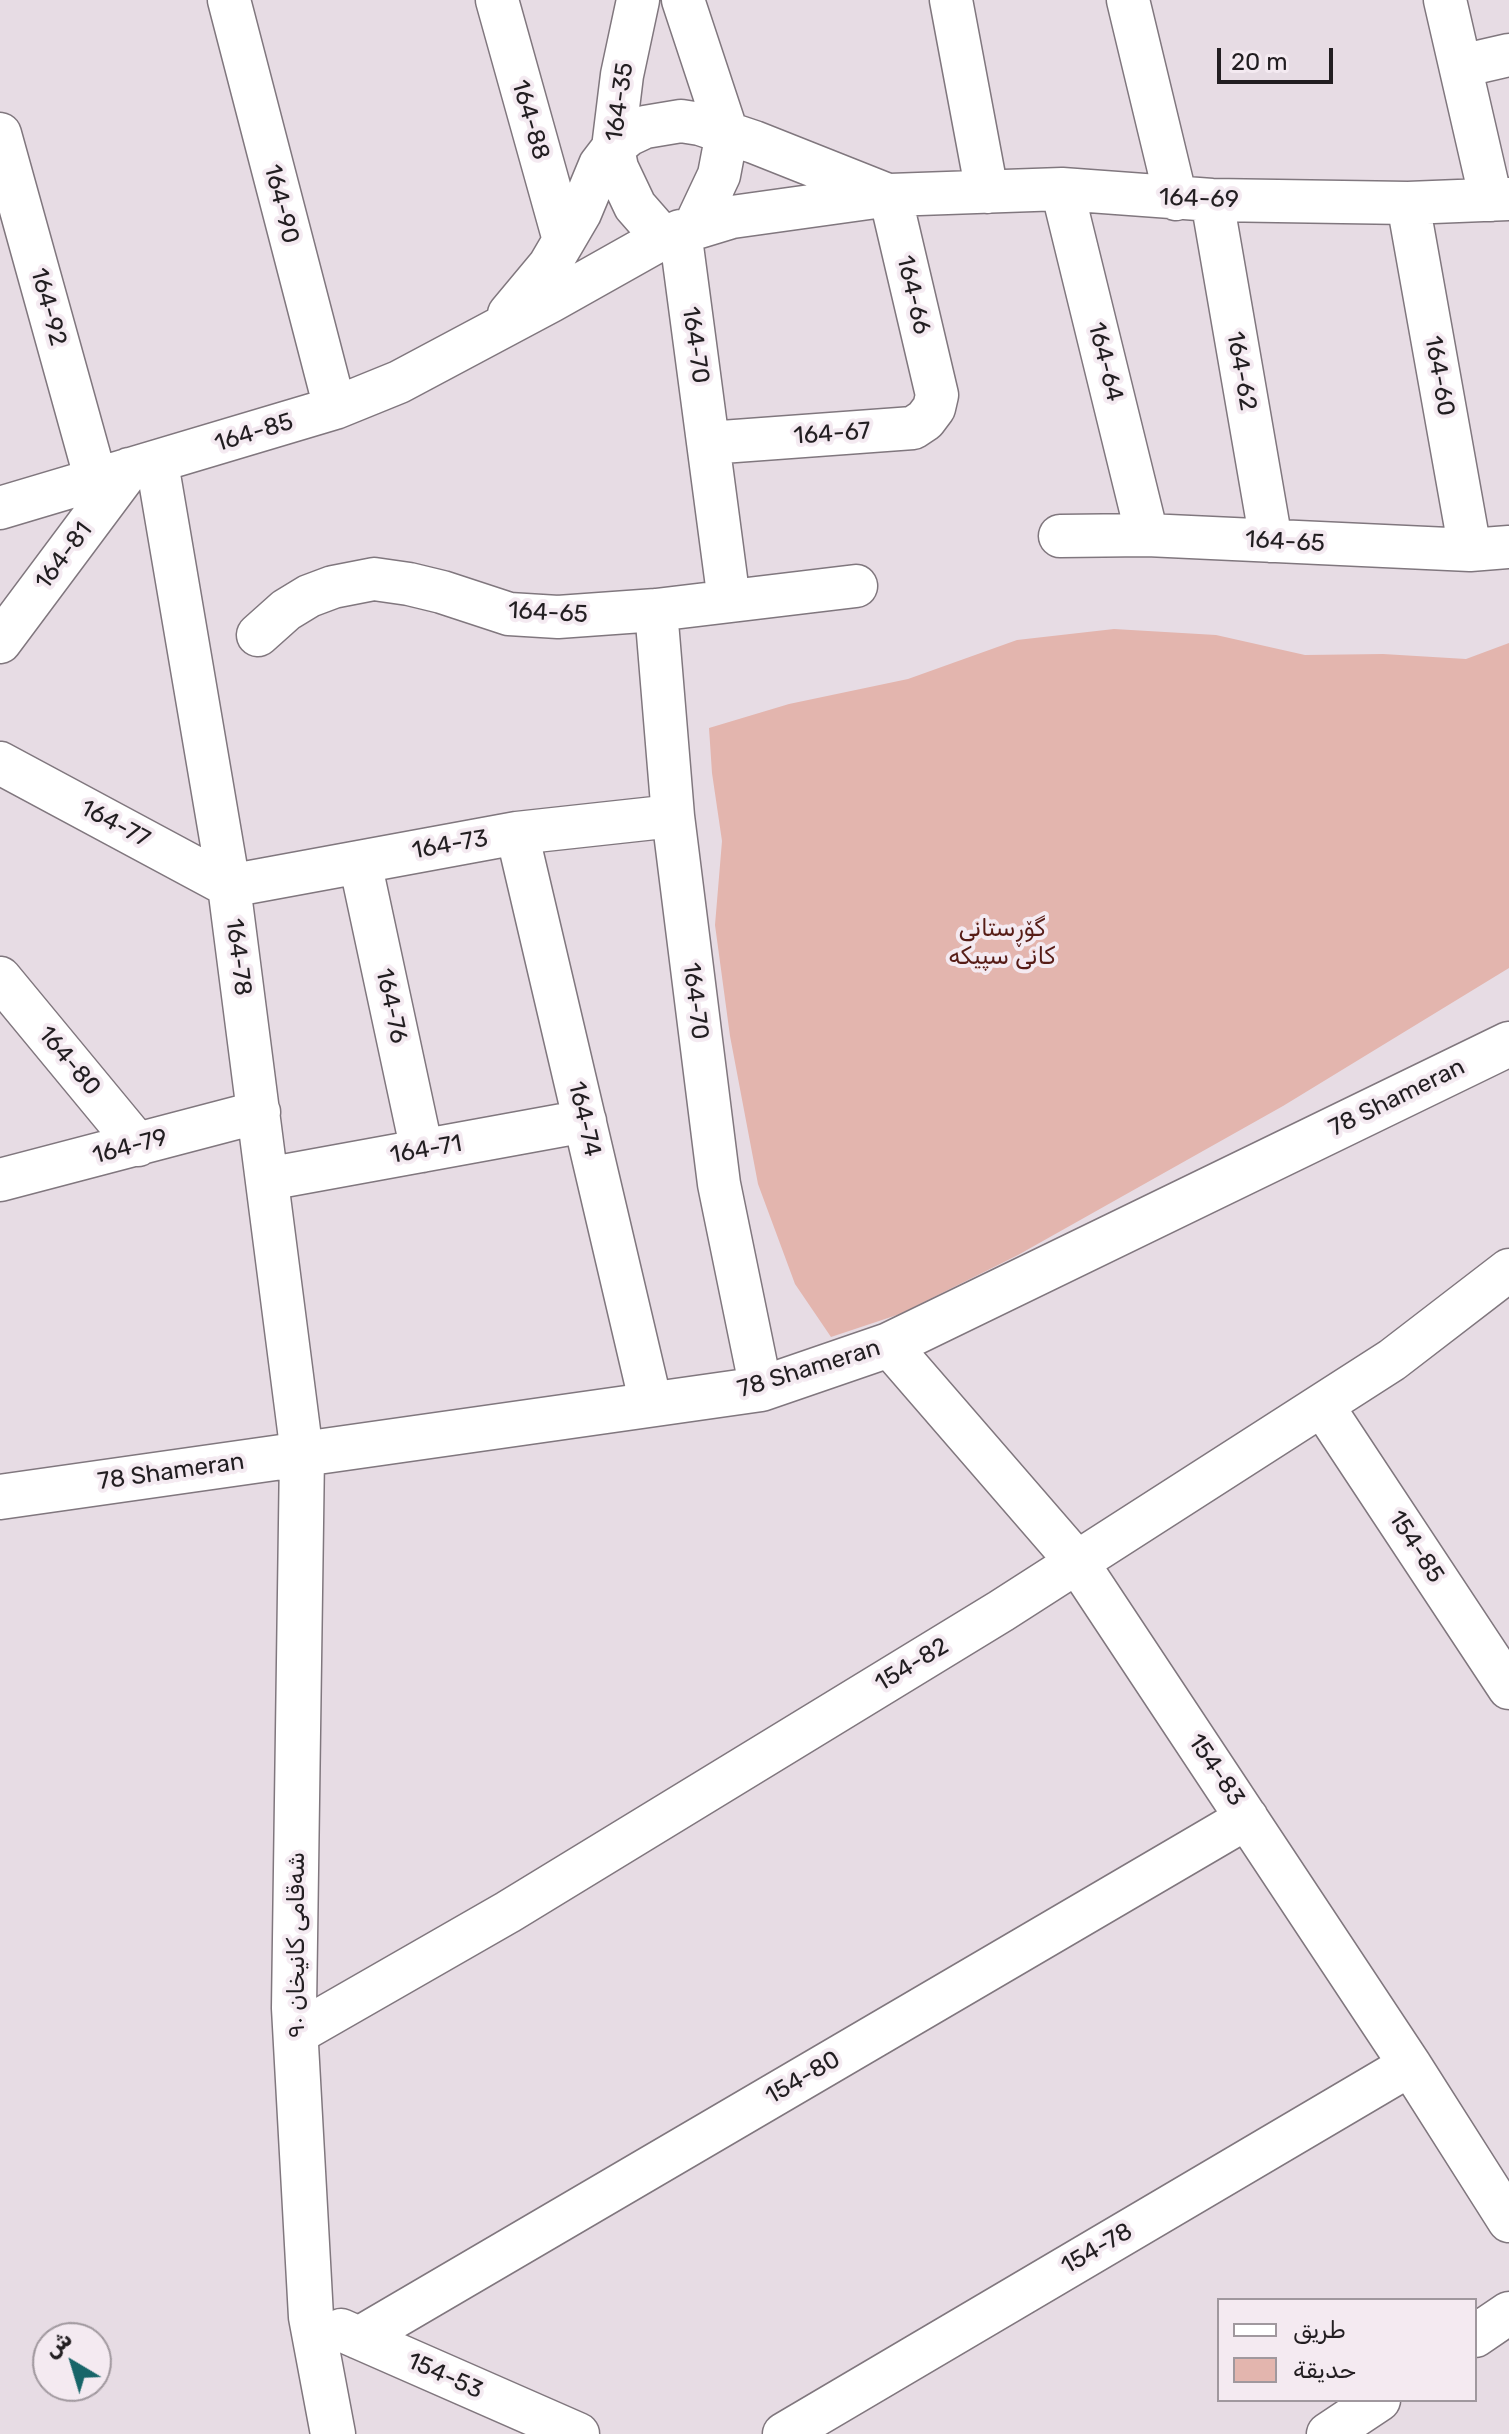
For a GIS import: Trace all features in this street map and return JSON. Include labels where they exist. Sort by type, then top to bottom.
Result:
[{"type":"street","name":"164-90","points":[[229,0],[335,408]]},
{"type":"street","name":"164-88","points":[[497,0],[564,240]]},
{"type":"street","name":"164-35","points":[[638,0],[622,75],[613,148],[617,168],[635,206],[679,232]]},
{"type":"street","points":[[679,232],[719,175],[727,133],[683,0]]},
{"type":"street","points":[[951,0],[987,192]]},
{"type":"street","name":"164-62","points":[[1128,0],[1194,200],[1271,541]]},
{"type":"street","points":[[1445,0],[1500,200]]},
{"type":"street","points":[[1461,66],[1509,55]]},
{"type":"street","name":"164-69","points":[[613,148],[628,135],[663,122],[700,124],[890,195]]},
{"type":"street","name":"164-92","points":[[0,134],[127,471]]},
{"type":"street","name":"164-85","points":[[496,328],[549,266],[580,213],[600,165],[613,148]]},
{"type":"street","name":"164-69","points":[[679,232],[732,217],[890,195],[1062,189],[1194,200],[1408,203],[1500,200]]},
{"type":"street","name":"164-64","points":[[1062,189],[1147,535]]},
{"type":"street","name":"164-66","points":[[890,195],[937,395]]},
{"type":"street","name":"164-60","points":[[1408,203],[1489,548]]},
{"type":"street","name":"164-85","points":[[0,508],[335,408],[399,382],[679,232]]},
{"type":"street","name":"164-70","points":[[679,232],[729,601]]},
{"type":"street","name":"164-67","points":[[708,443],[913,428],[925,420],[934,408],[937,395]]},
{"type":"street","name":"164-81","points":[[0,642],[127,471]]},
{"type":"street","name":"164-78","points":[[127,471],[229,886],[302,1454]]},
{"type":"street","name":"164-65","points":[[1060,536],[1147,535],[1489,548]]},
{"type":"street","name":"164-65","points":[[258,635],[286,610],[309,596],[333,587],[374,579],[442,592],[509,614],[558,617],[656,610],[856,586]]},
{"type":"street","name":"164-70","points":[[656,610],[673,816],[719,1184],[761,1389]]},
{"type":"street","name":"164-77","points":[[0,763],[229,886]]},
{"type":"street","name":"164-73","points":[[229,886],[517,833],[673,816]]},
{"type":"street","name":"164-74","points":[[517,833],[651,1404]]},
{"type":"street","name":"164-76","points":[[360,862],[422,1151]]},
{"type":"street","name":"164-80","points":[[0,978],[138,1145]]},
{"type":"street","name":"78 Shameran","points":[[0,1497],[761,1389],[889,1345],[1509,1044]]},
{"type":"street","name":"164-79","points":[[0,1180],[259,1112]]},
{"type":"street","name":"164-71","points":[[267,1179],[585,1121]]},
{"type":"street","name":"154-82","points":[[297,2033],[521,1904],[1077,1562],[1392,1360],[1509,1270]]},
{"type":"street","name":"154-83","points":[[889,1345],[1077,1562],[1410,2065],[1509,2221]]},
{"type":"street","name":"154-85","points":[[1322,1405],[1509,1688]]},
{"type":"street","name":"شەقامی کانیخان ٩٠","points":[[302,1454],[294,2008],[311,2317],[333,2434]]},
{"type":"street","name":"154-80","points":[[359,2338],[1247,1818]]},
{"type":"street","name":"154-78","points":[[784,2434],[1410,2065]]},
{"type":"street","points":[[1477,2335],[1509,2313]]},
{"type":"street","name":"154-53","points":[[311,2317],[578,2434]]},
{"type":"street","points":[[1328,2434],[1376,2402]]},
{"type":"green space","name":"گۆڕستانی کانی سپیکە","points":[[1114,629],[1216,635],[1305,655],[1383,654],[1466,659],[1509,643],[1509,968],[1283,1106],[1018,1255],[900,1314],[831,1337],[795,1284],[758,1184],[730,1036],[715,925],[722,841],[709,728],[789,704],[908,679],[1017,640]]}]
